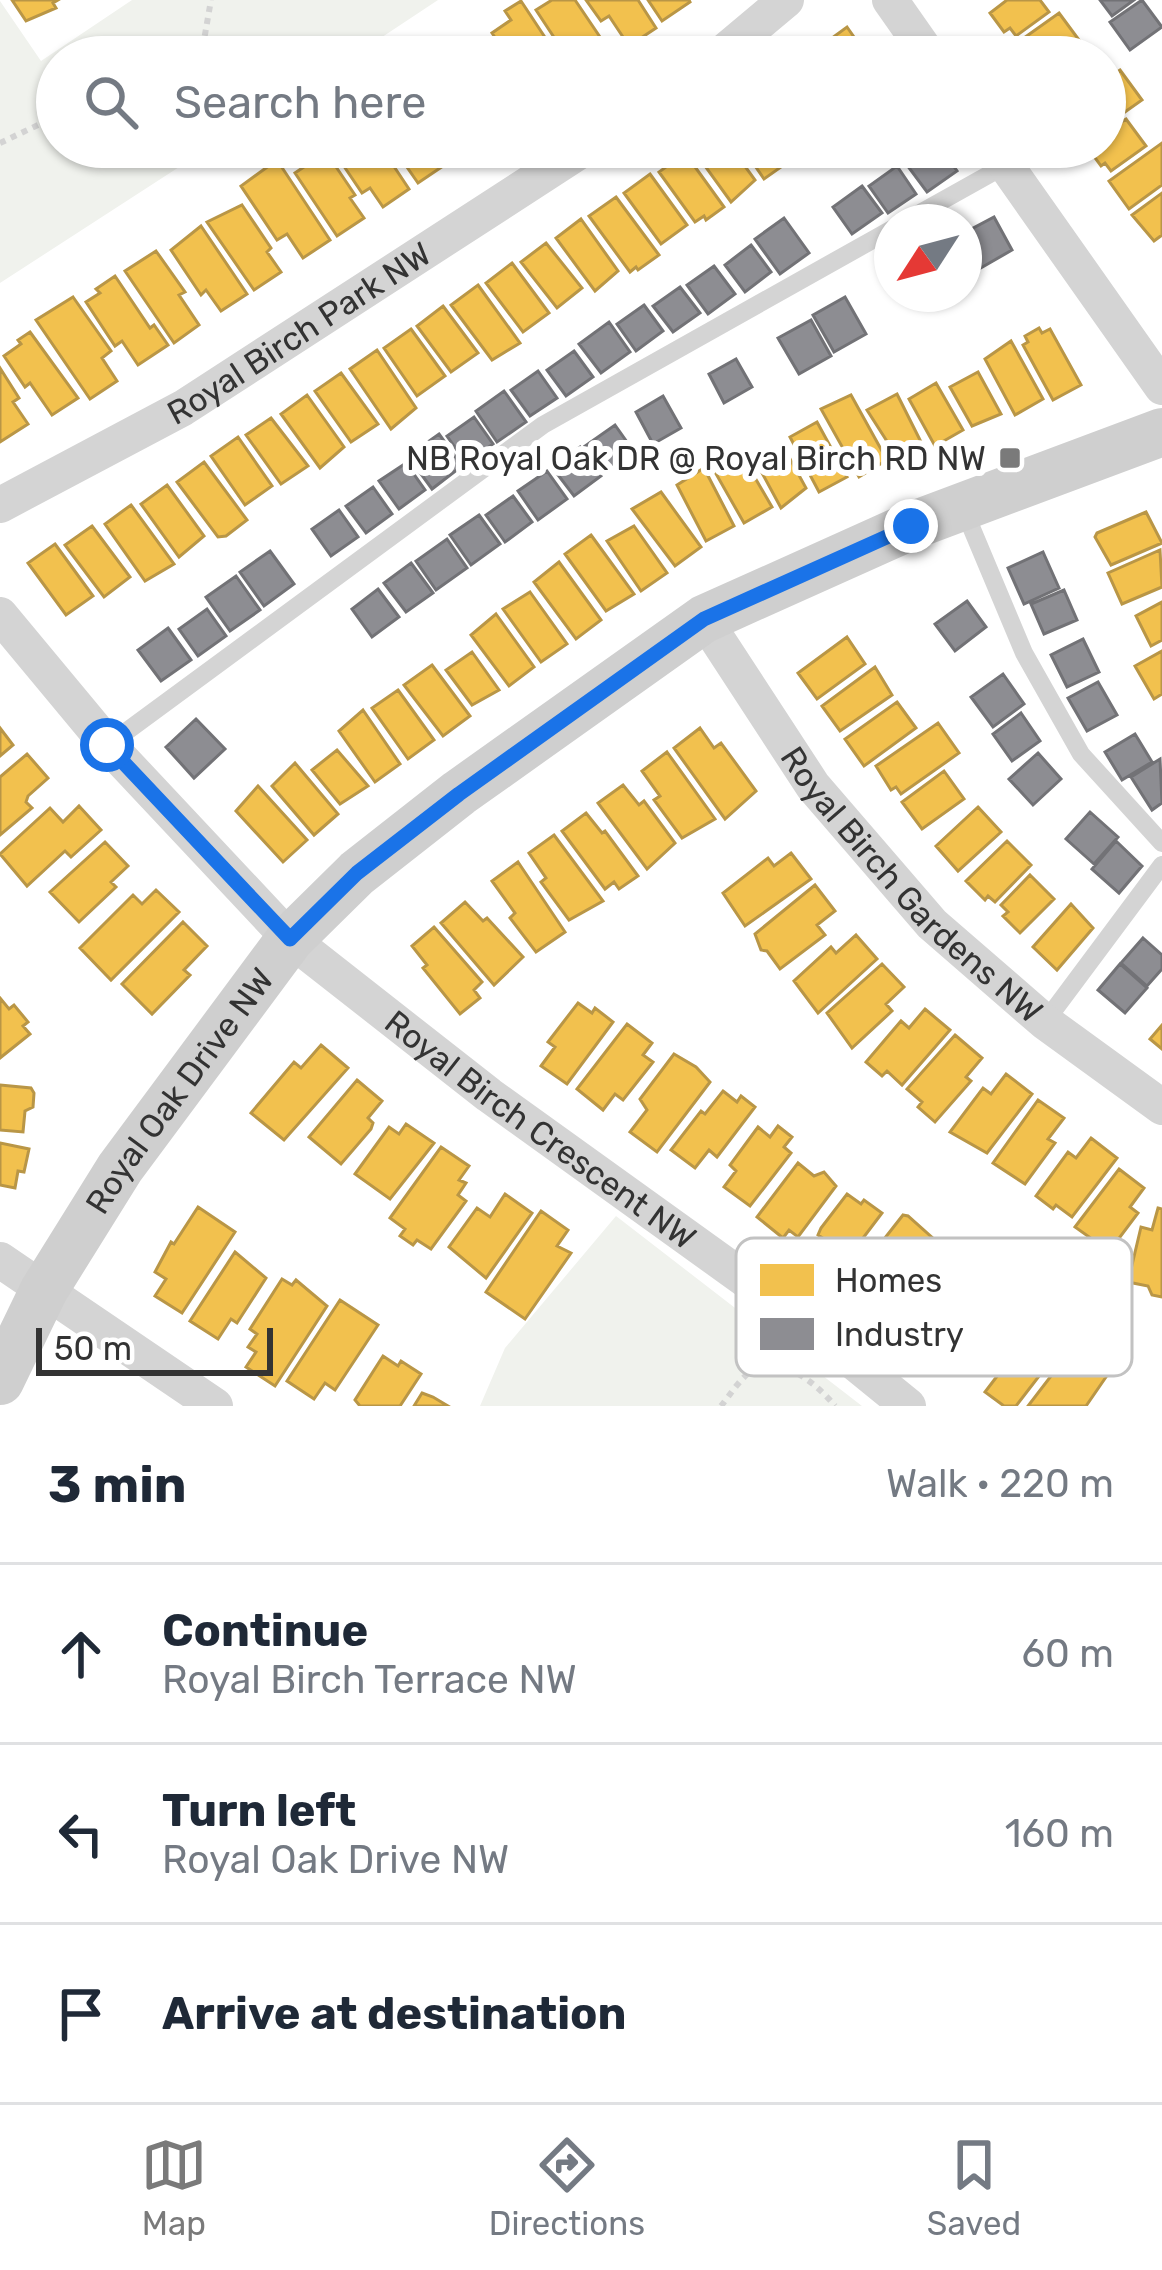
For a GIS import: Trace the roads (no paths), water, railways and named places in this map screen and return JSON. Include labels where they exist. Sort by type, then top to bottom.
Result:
[{"type":"street","points":[[743,36],[786,0]]},
{"type":"street","points":[[890,0],[915,36]]},
{"type":"street","name":"Royal Birch Park NW","points":[[0,505],[183,408],[554,168]]},
{"type":"street","points":[[1007,168],[1162,387]]},
{"type":"street","name":"Royal Oak Drive NW","points":[[0,1381],[44,1290],[120,1168],[290,939],[357,873],[704,619],[962,507],[1162,432]]},
{"type":"street","name":"Royal Birch Crescent NW","points":[[0,615],[107,745],[290,939],[488,1095],[736,1273]]},
{"type":"street","name":"Royal Birch Gardens NW","points":[[704,619],[828,803],[932,924],[1045,1022],[1162,1106]]},
{"type":"street","points":[[0,1260],[215,1406]]},
{"type":"street","name":"Royal Birch Crescent NW","points":[[871,1376],[908,1406]]},
{"type":"lane","points":[[930,204],[982,168]]},
{"type":"lane","points":[[107,745],[543,425],[874,239]]},
{"type":"lane","points":[[962,507],[1024,652],[1081,754],[1162,843]]},
{"type":"lane","points":[[1045,1022],[1162,866]]},
{"type":"place","name":"NB Royal Oak DR @ Royal Birch RD NW","points":[[1010,458]]}]
